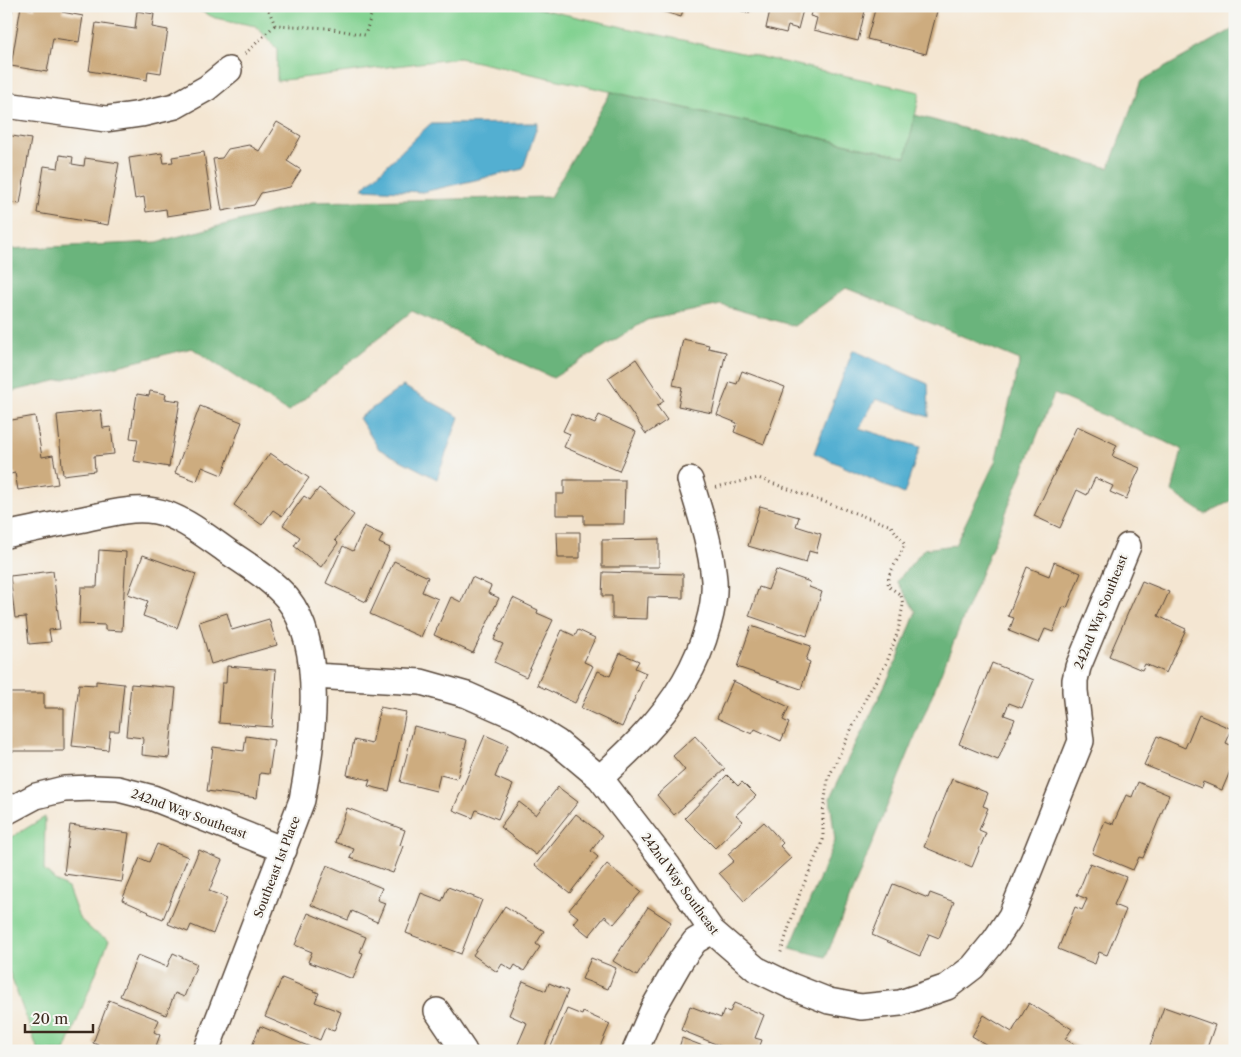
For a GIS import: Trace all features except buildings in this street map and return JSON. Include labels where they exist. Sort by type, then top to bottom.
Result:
[{"type":"street","points":[[6,105],[106,120],[175,106],[207,88],[230,70]]},
{"type":"street","points":[[600,778],[644,736],[669,706],[691,671],[703,644],[711,612],[714,582],[708,542],[692,486]]},
{"type":"street","name":"Southeast 1st Place","points":[[6,535],[130,509],[156,511],[179,519],[272,583],[287,598],[299,618],[306,638],[313,676],[312,732],[302,800],[206,1051]]},
{"type":"street","name":"242nd Way Southeast","points":[[313,676],[420,682],[467,695],[517,717],[557,742],[600,778],[668,866],[712,931],[756,969],[791,986],[829,1001],[861,1007],[900,1003],[947,987],[973,967],[995,940],[1011,916],[1080,741],[1075,691],[1077,674],[1128,546]]},
{"type":"street","name":"242nd Way Southeast","points":[[6,812],[36,796],[64,789],[118,789],[153,798],[284,850]]},
{"type":"street","points":[[635,1051],[654,1008],[680,960],[695,941],[712,931]]},
{"type":"street","points":[[437,1011],[464,1051]]},
{"type":"path","points":[[267,6],[275,25]]},
{"type":"path","points":[[230,70],[275,25],[327,28],[365,35],[374,6]]},
{"type":"path","points":[[692,486],[758,478],[891,526],[905,545],[889,575],[888,586],[900,595],[903,605],[898,631],[887,662],[868,694],[828,780],[823,812],[824,840],[800,893],[772,977]]},
{"type":"green space","points":[[190,6],[527,6],[920,92],[907,157],[459,58],[277,81],[277,49],[256,26],[215,18]]},
{"type":"green space","points":[[1235,28],[1235,499],[1205,514],[1172,492],[1182,449],[1054,394],[826,957],[790,948],[835,841],[830,798],[898,658],[916,612],[897,581],[924,549],[955,545],[995,462],[1020,360],[846,288],[794,326],[721,305],[647,320],[553,378],[412,311],[288,412],[192,348],[6,393],[6,249],[157,242],[312,202],[550,197],[611,92],[906,157],[915,115],[1109,168],[1141,81]]},
{"type":"green space","points":[[45,817],[44,870],[57,882],[68,888],[79,918],[94,932],[109,940],[65,1051],[38,1050],[6,963],[6,841]]},
{"type":"water","points":[[538,123],[523,169],[423,192],[362,189],[430,124]]},
{"type":"water","points":[[853,350],[928,384],[929,417],[876,399],[859,428],[920,447],[904,494],[814,453]]},
{"type":"water","points":[[403,386],[459,417],[437,479],[379,449],[359,418]]}]
